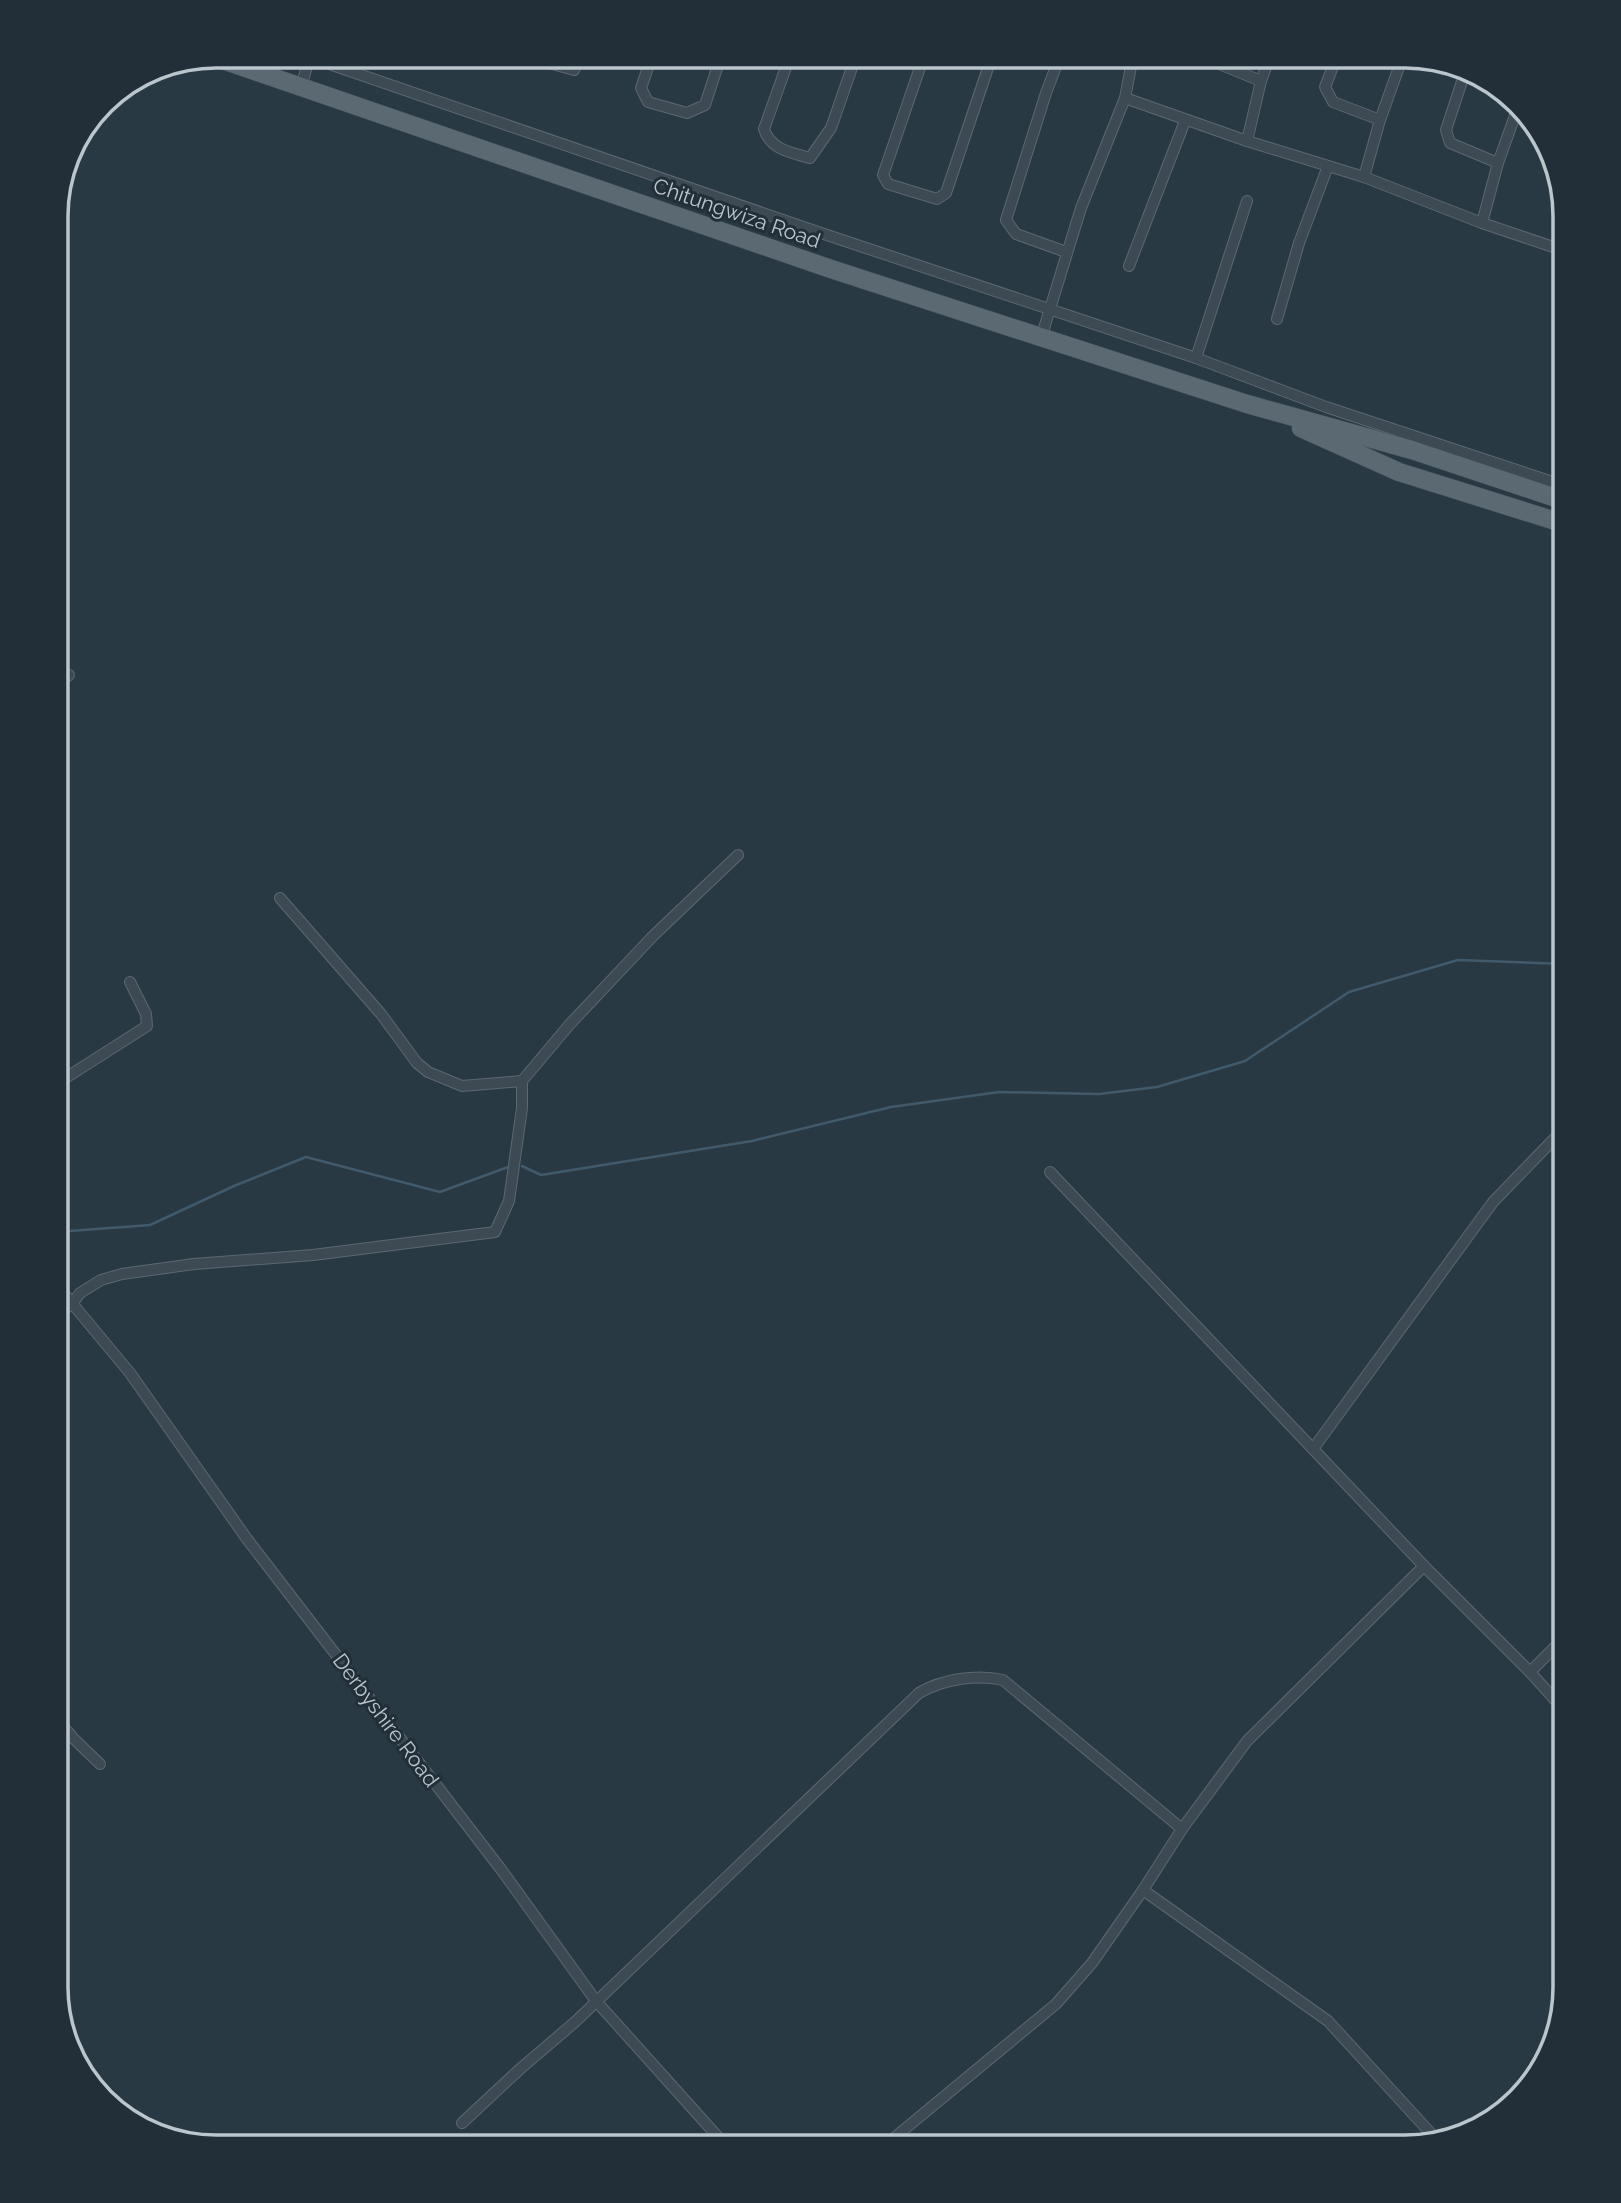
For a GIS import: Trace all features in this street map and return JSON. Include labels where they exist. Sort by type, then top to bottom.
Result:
[{"type":"main road","name":"Chitungwiza Road","points":[[246,68],[773,250],[1247,404]]},
{"type":"main road","points":[[1247,404],[1412,450],[1553,497]]},
{"type":"main road","points":[[1247,404],[1399,472],[1553,520]]},
{"type":"street","points":[[301,87],[306,68]]},
{"type":"street","points":[[344,68],[815,231],[1196,358],[1326,407],[1553,481]]},
{"type":"street","points":[[647,68],[640,88],[648,102],[687,113],[705,105],[717,68]]},
{"type":"street","points":[[786,68],[764,129],[768,140],[781,149],[810,158],[831,128],[852,69]]},
{"type":"street","points":[[920,69],[883,175],[888,184],[937,199],[946,193],[988,69]]},
{"type":"street","points":[[1055,69],[1006,220],[1016,234],[1066,252]]},
{"type":"street","points":[[1041,338],[1081,208],[1125,98],[1131,69]]},
{"type":"street","points":[[1231,69],[1261,81]]},
{"type":"street","points":[[1247,141],[1265,69]]},
{"type":"street","points":[[1332,69],[1325,87],[1333,102],[1380,120]]},
{"type":"street","points":[[1364,177],[1398,69]]},
{"type":"street","points":[[1462,81],[1446,130],[1450,142],[1499,163]]},
{"type":"street","points":[[1125,98],[1185,121],[1364,177],[1482,223],[1553,247]]},
{"type":"street","points":[[1482,223],[1514,118]]},
{"type":"street","points":[[1129,266],[1185,121]]},
{"type":"street","points":[[1278,319],[1299,243],[1328,166]]},
{"type":"street","points":[[1196,358],[1247,201]]},
{"type":"street","points":[[68,1306],[80,1293],[101,1279],[122,1274],[194,1264],[313,1255],[495,1232],[509,1201],[522,1108],[522,1080],[570,1024],[635,956],[738,855]]},
{"type":"street","points":[[280,898],[381,1014],[417,1063],[428,1072],[462,1086],[522,1080]]},
{"type":"street","points":[[69,1076],[147,1026],[146,1014],[130,982]]},
{"type":"street","points":[[1313,1450],[1493,1202],[1553,1140]]},
{"type":"street","points":[[1050,1172],[1424,1566],[1553,1698]]},
{"type":"street","name":"Derbyshire Road","points":[[68,1299],[130,1373],[247,1539],[500,1868],[596,2001],[716,2134]]},
{"type":"street","points":[[898,2135],[1056,2004],[1092,1963],[1182,1829],[1247,1741],[1424,1566]]},
{"type":"street","points":[[1530,1672],[1553,1649]]},
{"type":"street","points":[[462,2123],[596,2001],[919,1693],[937,1684],[981,1678],[1003,1680],[1182,1829]]},
{"type":"street","points":[[68,1732],[100,1764]]},
{"type":"street","points":[[1143,1890],[1328,2021],[1430,2132]]},
{"type":"waterway","points":[[522,1166],[541,1175],[752,1141],[891,1107],[999,1092],[1099,1094],[1157,1087],[1245,1061],[1349,992],[1458,960],[1553,964]]},
{"type":"waterway","points":[[68,1231],[150,1225],[234,1186],[306,1157],[440,1192],[508,1167]]}]
